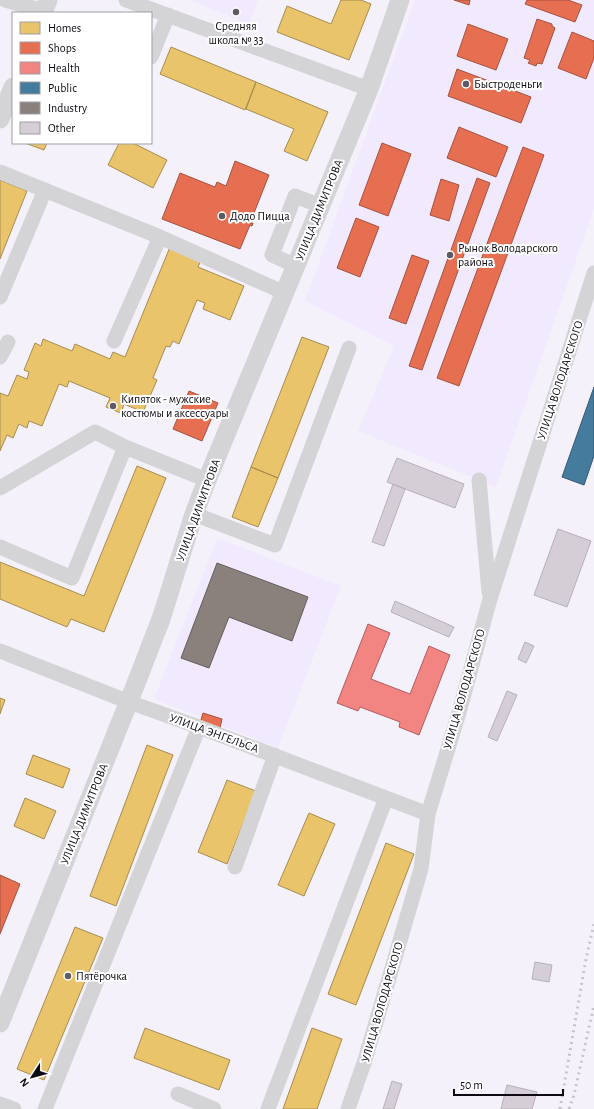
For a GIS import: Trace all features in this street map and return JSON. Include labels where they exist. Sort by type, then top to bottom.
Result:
[{"type":"main road","name":"УЛИЦА ДИМИТРОВА","points":[[0,1022],[161,619],[194,514],[207,480],[369,89],[400,0]]},
{"type":"main road","points":[[0,120],[12,90]]},
{"type":"street","points":[[4,0],[45,8]]},
{"type":"street","points":[[126,0],[369,89]]},
{"type":"street","points":[[152,55],[168,15]]},
{"type":"street","points":[[0,172],[160,237],[285,293]]},
{"type":"street","points":[[0,297],[45,190]]},
{"type":"street","points":[[296,266],[272,255],[296,196],[321,206]]},
{"type":"street","points":[[114,341],[160,237]]},
{"type":"street","name":"УЛИЦА ВОЛОДАРСКОГО","points":[[348,1109],[365,1060],[421,869],[428,814],[458,716],[490,599],[594,273]]},
{"type":"street","points":[[0,357],[8,342]]},
{"type":"street","points":[[194,514],[275,544],[349,348]]},
{"type":"street","points":[[0,488],[95,432],[125,447],[207,480]]},
{"type":"street","points":[[0,547],[72,578],[125,447]]},
{"type":"street","points":[[479,480],[490,599]]},
{"type":"street","name":"УЛИЦА ЭНГЕЛЬСА","points":[[0,652],[129,702],[199,726],[428,814]]},
{"type":"street","points":[[45,1109],[199,726]]},
{"type":"street","points":[[235,867],[274,755]]},
{"type":"street","points":[[268,1109],[386,798]]},
{"type":"street","points":[[178,1094],[214,1109]]},
{"type":"street","points":[[0,1104],[14,1109]]},
{"type":"shaded area","name":"Средняя школа № 33","points":[[189,0],[258,0],[249,24]]},
{"type":"shaded area","name":"Рынок Володарского района","points":[[415,0],[594,0],[594,209],[496,487],[358,431],[394,346],[305,301]]},
{"type":"shaded area","points":[[217,538],[341,586],[278,748],[154,699]]},
{"type":"building: Homes","points":[[341,0],[361,0],[371,4],[349,60],[277,32],[287,6],[331,24]]},
{"type":"building: Homes","points":[[171,47],[256,82],[245,110],[160,74]]},
{"type":"building: Homes","points":[[256,82],[328,112],[307,161],[284,151],[294,129],[246,109]]},
{"type":"building: Homes","points":[[28,144],[47,144],[44,150]]},
{"type":"building: Homes","points":[[118,144],[135,144],[167,160],[153,188],[108,165]]},
{"type":"building: Homes","points":[[0,180],[27,191],[0,259]]},
{"type":"building: Homes","points":[[170,247],[201,260],[198,267],[244,286],[230,320],[203,309],[205,303],[197,300],[179,344],[173,341],[170,347],[166,346],[153,378],[157,380],[143,412],[124,404],[121,413],[106,407],[110,398],[69,381],[67,387],[59,384],[42,426],[29,421],[27,428],[19,424],[13,438],[7,435],[0,451],[0,393],[8,396],[17,375],[27,379],[29,372],[24,370],[35,343],[41,346],[43,339],[72,351],[75,344],[110,359],[113,352],[125,357]]},
{"type":"building: Homes","points":[[302,337],[329,347],[278,478],[251,467]]},
{"type":"building: Homes","points":[[137,466],[166,478],[104,632],[71,619],[67,627],[0,599],[0,562],[84,596]]},
{"type":"building: Homes","points":[[251,467],[278,478],[258,527],[232,517]]},
{"type":"building: Homes","points":[[0,698],[5,700],[0,714]]},
{"type":"building: Homes","points":[[147,745],[173,755],[116,906],[90,896]]},
{"type":"building: Homes","points":[[33,755],[70,769],[63,788],[26,774]]},
{"type":"building: Homes","points":[[227,780],[256,791],[227,864],[198,852]]},
{"type":"building: Homes","points":[[25,798],[56,811],[44,839],[14,826]]},
{"type":"building: Homes","points":[[309,813],[335,824],[304,896],[278,885]]},
{"type":"building: Homes","points":[[386,843],[414,854],[356,1005],[328,994]]},
{"type":"building: Homes","points":[[75,927],[103,938],[44,1080],[17,1069]]},
{"type":"building: Homes","points":[[145,1028],[230,1060],[219,1090],[134,1058]]},
{"type":"building: Homes","points":[[312,1028],[342,1039],[317,1109],[283,1109]]},
{"type":"building: Shops","points":[[454,0],[470,0],[469,5]]},
{"type":"building: Shops","points":[[527,0],[568,0],[582,5],[575,22],[525,4]]},
{"type":"building: Shops","points":[[537,19],[552,24],[555,28],[542,64],[537,63],[536,66],[528,63],[530,60],[524,58]]},
{"type":"building: Shops","points":[[468,24],[508,39],[496,70],[457,56]]},
{"type":"building: Shops","points":[[572,32],[594,41],[594,58],[586,79],[558,68]]},
{"type":"building: Shops","points":[[457,69],[531,97],[521,123],[448,96]]},
{"type":"building: Shops","points":[[459,127],[508,147],[496,177],[447,158]]},
{"type":"building: Shops","points":[[382,143],[411,154],[388,216],[359,205]]},
{"type":"building: Shops","points":[[523,147],[544,155],[459,386],[437,378]]},
{"type":"building: Shops","points":[[235,161],[269,175],[250,223],[253,223],[252,226],[250,225],[240,249],[162,219],[180,173],[215,187],[217,182],[226,186]]},
{"type":"building: Shops","points":[[477,178],[490,183],[422,370],[409,366]]},
{"type":"building: Shops","points":[[441,179],[459,185],[449,221],[430,215]]},
{"type":"building: Shops","points":[[356,218],[379,227],[360,277],[337,268]]},
{"type":"building: Shops","points":[[412,255],[429,261],[406,324],[389,318]]},
{"type":"building: Shops","points":[[189,391],[218,403],[202,441],[173,429]]},
{"type":"building: Shops","points":[[203,713],[222,719],[220,728],[200,723]]},
{"type":"building: Shops","points":[[0,875],[20,884],[0,934]]},
{"type":"building: Health","points":[[368,624],[390,633],[371,679],[410,694],[429,646],[450,655],[419,735],[399,727],[400,722],[360,707],[358,711],[337,703]]},
{"type":"building: Public","points":[[594,387],[594,456],[584,485],[562,477]]},
{"type":"building: Industry","points":[[217,563],[308,597],[292,641],[229,617],[209,668],[181,658]]},
{"type":"building: Other","points":[[397,458],[464,484],[455,508],[387,482]]},
{"type":"building: Other","points":[[393,484],[405,489],[384,546],[372,542]]},
{"type":"building: Other","points":[[558,529],[591,541],[567,607],[534,595]]},
{"type":"building: Other","points":[[395,601],[454,627],[449,637],[391,612]]},
{"type":"building: Other","points":[[525,642],[534,646],[526,663],[518,659]]},
{"type":"building: Other","points":[[507,691],[517,695],[497,741],[488,737]]},
{"type":"building: Other","points":[[535,962],[552,965],[549,982],[532,979]]},
{"type":"building: Other","points":[[392,1081],[402,1084],[394,1109],[383,1109]]},
{"type":"building: Other","points":[[507,1085],[537,1092],[532,1109],[501,1109]]},
{"type":"railway","points":[[560,1109],[586,959],[594,924]]},
{"type":"railway","points":[[569,1109],[574,1095],[594,1005]]},
{"type":"place","name":"Средняя школа № 33","points":[[236,12]]},
{"type":"place","name":"Быстроденьги","points":[[466,84]]},
{"type":"place","name":"Додо Пицца","points":[[222,216]]},
{"type":"place","name":"Рынок Володарского района","points":[[450,255]]},
{"type":"place","name":"Кипяток - мужские костюмы и аксессуары","points":[[113,406]]},
{"type":"place","name":"Пятёрочка","points":[[68,976]]}]
